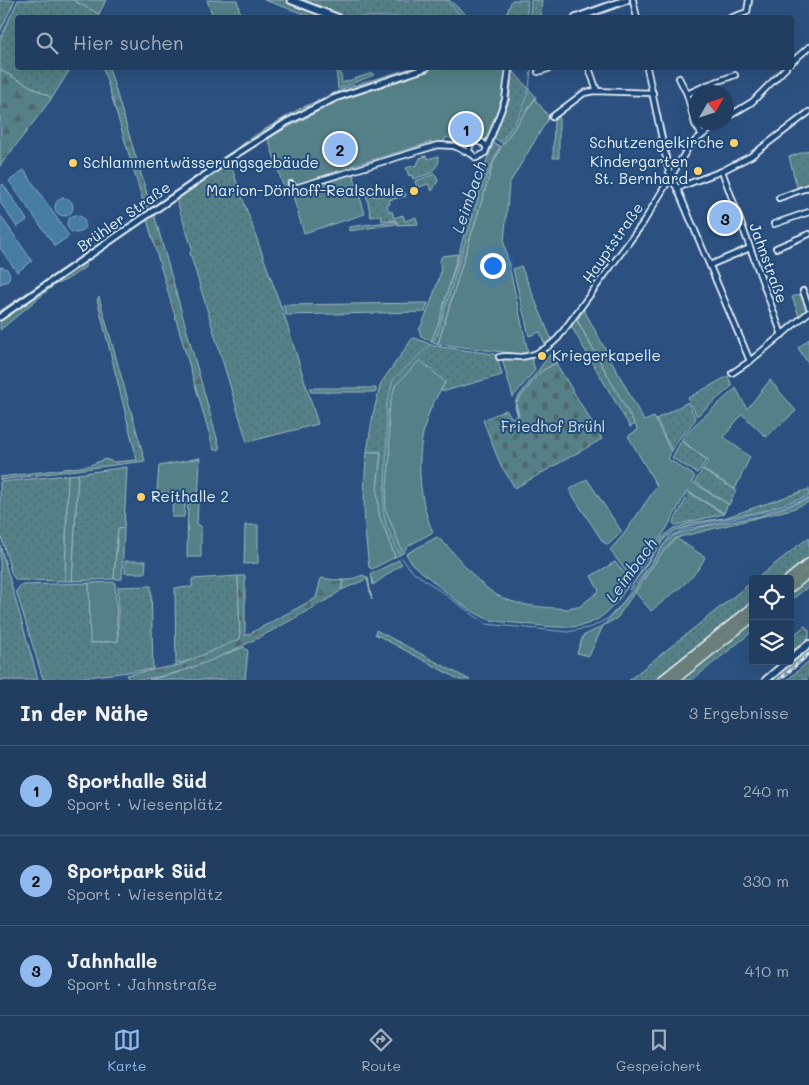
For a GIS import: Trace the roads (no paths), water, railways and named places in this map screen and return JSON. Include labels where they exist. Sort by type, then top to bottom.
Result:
[{"type":"highway","points":[[794,575],[809,563]]},
{"type":"highway","points":[[794,585],[809,573]]},
{"type":"highway","points":[[662,680],[749,610]]},
{"type":"highway","points":[[674,680],[749,620]]},
{"type":"main road","points":[[291,0],[330,15]]},
{"type":"main road","points":[[583,15],[618,1],[626,0]]},
{"type":"main road","points":[[794,656],[809,644]]},
{"type":"main road","points":[[766,680],[783,665]]},
{"type":"street","points":[[633,0],[636,15]]},
{"type":"street","points":[[738,15],[747,12],[749,0]]},
{"type":"street","points":[[794,60],[807,48],[809,55]]},
{"type":"street","name":"Brühler Straße","points":[[0,317],[261,138],[304,112],[335,98],[420,70]]},
{"type":"street","points":[[291,187],[443,144],[454,146],[476,158],[483,156],[505,100],[509,70]]},
{"type":"street","points":[[538,72],[544,70]]},
{"type":"street","points":[[590,70],[597,91]]},
{"type":"street","points":[[647,70],[670,172],[750,361]]},
{"type":"street","points":[[734,113],[752,102],[784,70]]},
{"type":"street","points":[[707,85],[735,75]]},
{"type":"street","points":[[679,78],[687,94],[695,124],[702,135]]},
{"type":"street","points":[[552,117],[584,93],[597,91],[632,94],[653,93]]},
{"type":"street","points":[[678,188],[751,156],[809,112]]},
{"type":"street","name":"Hauptstraße","points":[[500,357],[521,357],[532,354],[549,346],[558,338],[637,231],[672,177],[688,148],[709,130]]},
{"type":"street","points":[[471,154],[469,148],[472,143],[479,141],[486,147]]},
{"type":"street","name":"Jahnstraße","points":[[722,170],[782,335]]},
{"type":"street","points":[[779,198],[809,187]]},
{"type":"street","points":[[774,224],[809,212]]},
{"type":"street","points":[[776,248],[809,234]]},
{"type":"street","points":[[710,265],[750,248]]},
{"type":"street","points":[[803,291],[809,307]]},
{"type":"street","points":[[732,372],[750,361],[809,312]]},
{"type":"water","points":[[24,170],[69,236],[55,246],[9,181]]},
{"type":"water","points":[[3,184],[27,220],[17,227],[0,202],[0,187]]},
{"type":"water","points":[[64,198],[70,201],[73,207],[70,213],[64,216],[58,213],[55,207],[58,201]]},
{"type":"water","points":[[0,215],[32,261],[17,272],[0,248]]},
{"type":"water","points":[[76,215],[82,218],[85,224],[82,230],[76,233],[70,230],[67,224],[70,218]]},
{"type":"water","points":[[0,267],[7,269],[10,275],[8,281],[0,284]]},
{"type":"waterway","points":[[446,0],[460,15]]},
{"type":"waterway","name":"Leimbach","points":[[535,9],[536,0]]},
{"type":"waterway","name":"Leimbach","points":[[501,142],[523,108],[531,70]]},
{"type":"waterway","name":"Leimbach","points":[[432,342],[437,335],[482,187],[500,145]]},
{"type":"waterway","name":"Leimbach","points":[[400,555],[386,525],[383,511],[387,449],[386,407],[393,380],[430,345]]},
{"type":"waterway","name":"Leimbach","points":[[402,558],[411,570],[486,624],[568,632],[592,627],[608,618],[621,605],[670,536],[686,529],[769,511],[809,498]]},
{"type":"railway","points":[[779,680],[809,654]]},
{"type":"place","name":"Sporthalle Süd","points":[[466,129]]},
{"type":"place","name":"Schutzengelkirche","points":[[734,143]]},
{"type":"place","name":"Sportpark Süd","points":[[340,149]]},
{"type":"place","name":"Schlammentwässerungsgebäude","points":[[73,163]]},
{"type":"place","name":"Kindergarten St. Bernhard","points":[[698,171]]},
{"type":"place","name":"Marion-Dönhoff-Realschule","points":[[414,191]]},
{"type":"place","name":"Jahnhalle","points":[[725,218]]},
{"type":"place","name":"Kriegerkapelle","points":[[542,356]]},
{"type":"place","name":"Reithalle 2","points":[[141,497]]},
{"type":"park label","name":"Friedhof Brühl","points":[[553,427]]}]
